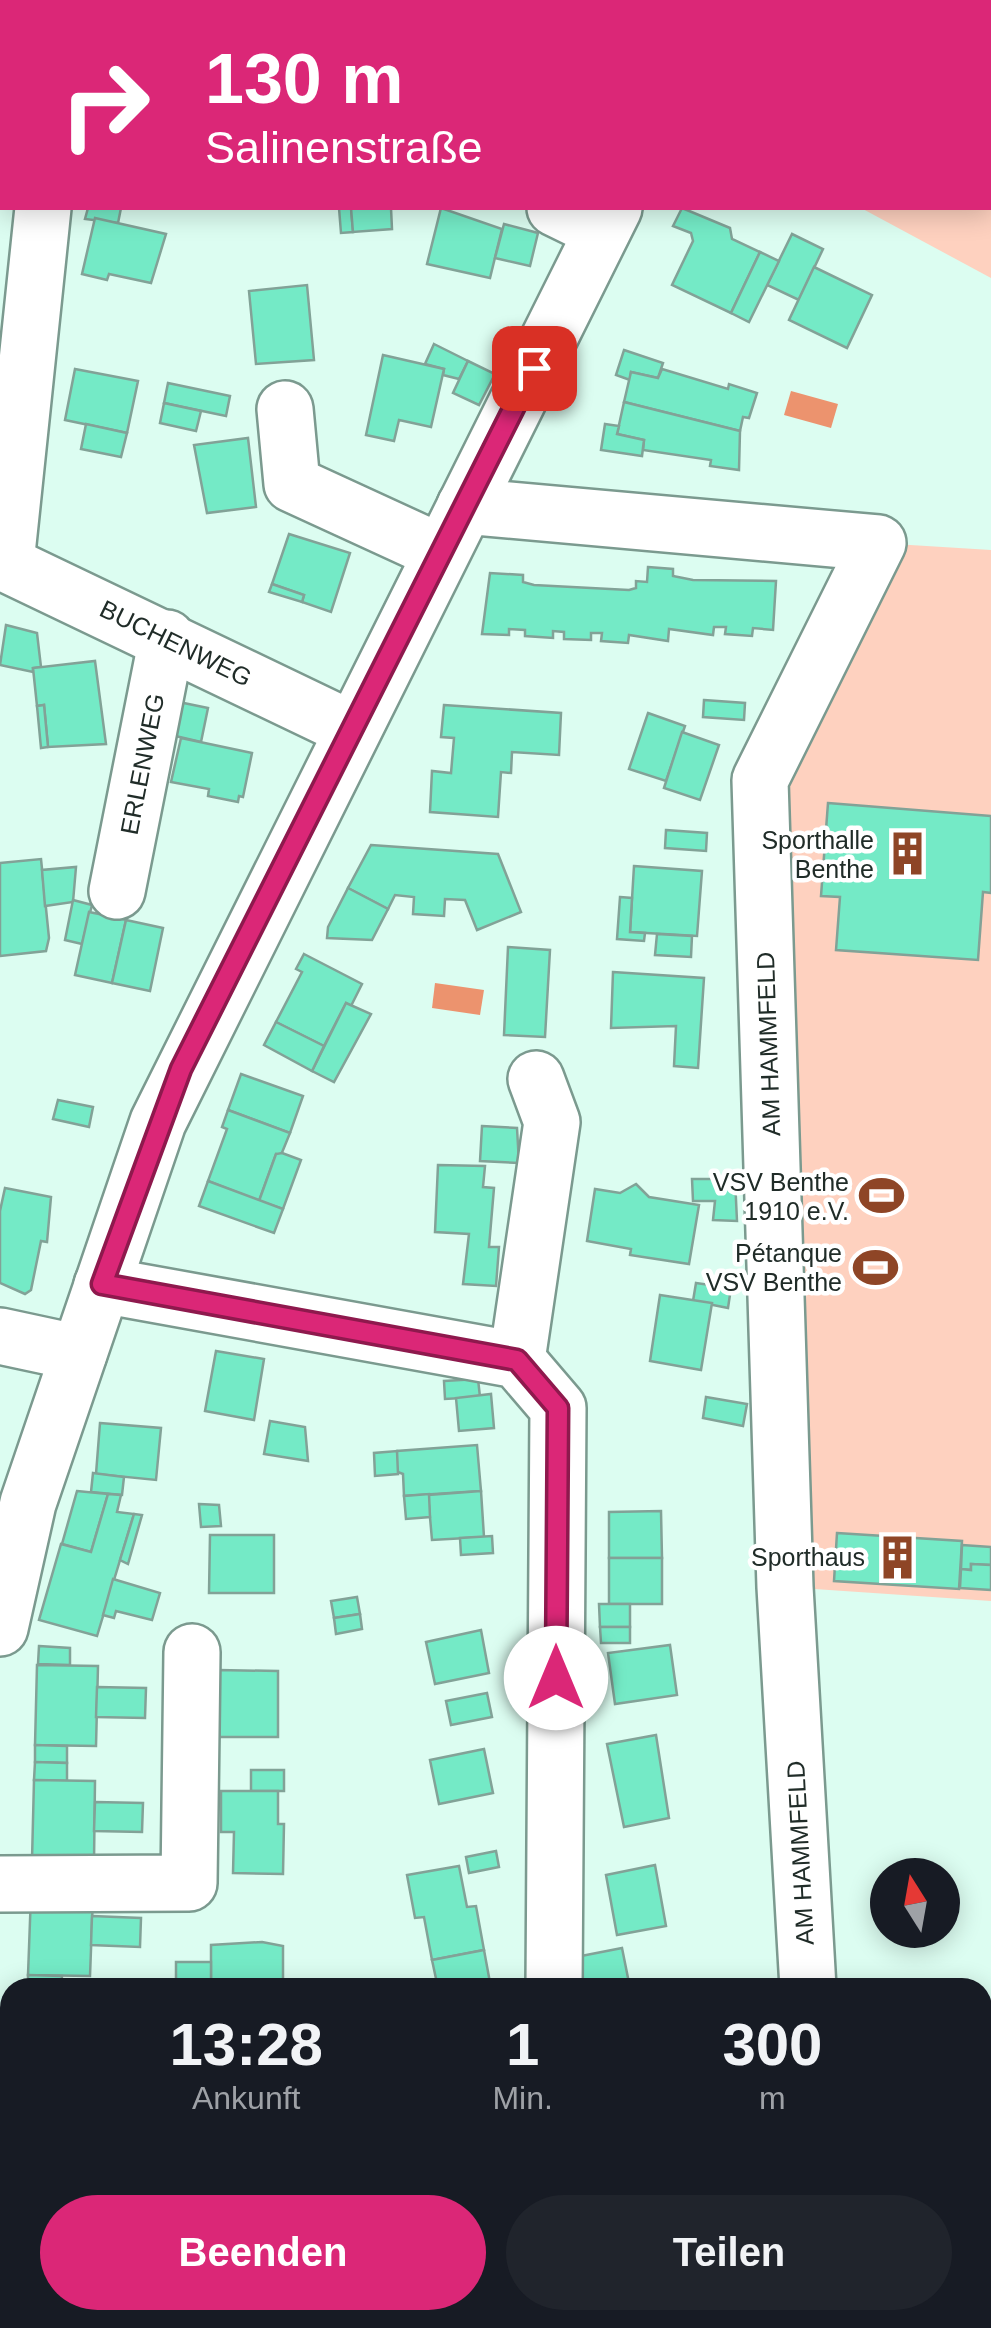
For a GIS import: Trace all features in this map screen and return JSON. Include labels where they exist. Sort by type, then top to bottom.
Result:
[{"type":"street","points":[[3,562],[43,210]]},
{"type":"street","points":[[0,1628],[28,1503],[102,1284],[181,1069],[452,529],[591,215]]},
{"type":"street","points":[[286,409],[292,484],[452,529]]},
{"type":"street","name":"AM HAMMFELD","points":[[452,529],[878,543],[760,780],[785,1587],[807,1978]]},
{"type":"street","name":"BUCHENWEG","points":[[3,562],[351,729]]},
{"type":"street","name":"ERLENWEG","points":[[117,890],[167,638]]},
{"type":"street","points":[[517,1360],[552,1122],[536,1079]]},
{"type":"street","points":[[102,1284],[517,1360],[558,1408],[554,1978]]},
{"type":"street","points":[[0,1336],[78,1353]]},
{"type":"street","points":[[0,1884],[189,1883],[192,1652]]},
{"type":"shaded area","points":[[865,210],[991,210],[991,278]]},
{"type":"shaded area","points":[[791,391],[838,404],[831,428],[784,415]]},
{"type":"shaded area","name":"VSV Benthe 1910 e.V.","points":[[878,543],[991,550],[991,1601],[785,1587],[760,780]]},
{"type":"shaded area","points":[[435,983],[484,990],[480,1015],[432,1008]]},
{"type":"building","points":[[87,210],[121,210],[118,223],[85,219]]},
{"type":"building","points":[[339,210],[351,210],[353,232],[341,233]]},
{"type":"building","points":[[351,210],[391,210],[392,229],[353,232]]},
{"type":"building","points":[[440,210],[502,229],[490,278],[427,264]]},
{"type":"building","points":[[681,210],[687,210],[730,228],[732,239],[760,252],[731,313],[672,285],[693,241],[691,233],[673,226]]},
{"type":"building","points":[[95,218],[166,234],[151,283],[109,274],[107,280],[82,274]]},
{"type":"building","points":[[504,224],[538,233],[530,266],[495,258]]},
{"type":"building","points":[[792,234],[823,249],[799,300],[767,285]]},
{"type":"building","points":[[760,252],[779,261],[749,322],[731,313]]},
{"type":"building","points":[[814,267],[872,295],[847,348],[789,320]]},
{"type":"building","points":[[307,285],[314,360],[256,364],[249,291]]},
{"type":"building","points":[[434,344],[468,361],[459,379],[443,375],[444,369],[425,364]]},
{"type":"building","points":[[624,350],[663,363],[658,378],[631,372],[630,380],[616,375]]},
{"type":"building","points":[[383,355],[444,369],[431,427],[399,420],[394,441],[366,435]]},
{"type":"building","points":[[468,361],[495,374],[479,405],[453,393]]},
{"type":"building","points":[[75,369],[138,381],[127,433],[65,420]]},
{"type":"building","points":[[662,369],[728,389],[729,384],[757,393],[749,418],[743,417],[740,431],[624,402],[631,372],[658,378]]},
{"type":"building","points":[[168,383],[230,396],[226,416],[164,403]]},
{"type":"building","points":[[624,402],[740,431],[739,470],[710,466],[711,460],[643,450],[644,440],[617,434]]},
{"type":"building","points":[[164,403],[201,411],[196,431],[160,423]]},
{"type":"building","points":[[86,424],[127,433],[121,457],[81,449]]},
{"type":"building","points":[[605,424],[619,426],[617,434],[644,440],[642,456],[601,450]]},
{"type":"building","points":[[248,438],[256,507],[207,513],[194,445]]},
{"type":"building","points":[[289,534],[350,553],[331,612],[302,602],[304,595],[272,584]]},
{"type":"building","points":[[648,567],[673,569],[673,576],[693,580],[776,581],[773,630],[753,628],[752,636],[725,634],[726,627],[714,627],[713,635],[669,629],[668,641],[629,635],[628,643],[601,641],[602,633],[591,633],[591,640],[564,639],[564,632],[553,631],[553,638],[525,636],[525,630],[509,629],[509,635],[482,634],[490,573],[523,575],[523,582],[534,585],[629,590],[636,588],[636,581],[647,582]]},
{"type":"building","points":[[272,584],[304,595],[302,602],[269,592]]},
{"type":"building","points":[[6,625],[37,633],[41,667],[33,668],[33,672],[0,665]]},
{"type":"building","points":[[95,661],[106,744],[48,747],[44,705],[37,706],[33,668]]},
{"type":"building","points":[[704,700],[745,703],[744,720],[703,717]]},
{"type":"building","points":[[174,701],[208,708],[201,742],[167,734]]},
{"type":"building","points":[[44,705],[48,747],[41,748],[37,706]]},
{"type":"building","points":[[444,705],[561,713],[559,755],[512,752],[511,773],[501,772],[498,817],[430,812],[432,771],[451,773],[454,738],[441,737]]},
{"type":"building","points":[[648,713],[685,726],[666,781],[629,769]]},
{"type":"building","points":[[682,732],[719,745],[700,800],[664,788]]},
{"type":"building","points":[[181,738],[252,753],[243,797],[239,796],[238,802],[208,796],[209,789],[171,782]]},
{"type":"building","name":"Sporthalle Benthe","points":[[828,803],[991,816],[991,893],[983,892],[978,960],[836,950],[840,897],[821,896]]},
{"type":"building","points":[[666,830],[707,833],[706,851],[665,848]]},
{"type":"building","points":[[371,845],[498,854],[521,912],[477,930],[465,900],[445,899],[444,916],[413,914],[414,897],[395,895],[388,909],[348,888]]},
{"type":"building","points":[[41,859],[49,938],[46,951],[0,956],[0,863]]},
{"type":"building","points":[[634,866],[702,871],[697,936],[630,932]]},
{"type":"building","points":[[76,867],[73,902],[45,906],[42,870]]},
{"type":"building","points":[[348,888],[388,909],[372,940],[327,938],[328,927]]},
{"type":"building","points":[[620,897],[632,898],[630,932],[645,933],[644,941],[617,939]]},
{"type":"building","points":[[73,900],[92,905],[82,944],[65,940]]},
{"type":"building","points":[[106,908],[122,911],[120,918],[126,920],[112,983],[75,975],[89,912],[104,915]]},
{"type":"building","points":[[126,920],[163,928],[150,991],[112,983]]},
{"type":"building","points":[[657,934],[692,936],[691,957],[655,955]]},
{"type":"building","points":[[508,947],[550,950],[545,1037],[504,1035]]},
{"type":"building","points":[[304,954],[362,984],[351,1006],[346,1003],[324,1046],[276,1022],[302,972],[296,969]]},
{"type":"building","points":[[613,972],[704,978],[698,1068],[674,1066],[676,1026],[611,1028]]},
{"type":"building","points":[[346,1003],[371,1014],[334,1082],[312,1071]]},
{"type":"building","points":[[276,1022],[324,1046],[312,1071],[264,1045]]},
{"type":"building","points":[[241,1074],[303,1096],[290,1133],[228,1110]]},
{"type":"building","points":[[58,1100],[93,1107],[89,1127],[53,1119]]},
{"type":"building","points":[[228,1110],[290,1133],[281,1155],[276,1154],[259,1201],[208,1181],[227,1129],[222,1127]]},
{"type":"building","points":[[482,1126],[517,1128],[519,1163],[480,1161]]},
{"type":"building","points":[[276,1154],[301,1160],[283,1209],[259,1201]]},
{"type":"building","points":[[438,1165],[485,1166],[483,1187],[494,1188],[489,1247],[499,1247],[496,1286],[463,1284],[469,1234],[435,1232]]},
{"type":"building","points":[[692,1179],[735,1179],[737,1221],[713,1220],[715,1201],[693,1201]]},
{"type":"building","points":[[208,1181],[283,1209],[274,1233],[199,1206]]},
{"type":"building","points":[[636,1184],[649,1197],[699,1205],[689,1264],[630,1255],[631,1249],[587,1241],[595,1189],[620,1193]]},
{"type":"building","points":[[5,1188],[51,1197],[47,1242],[41,1241],[31,1290],[25,1294],[0,1283],[0,1211]]},
{"type":"building","points":[[696,1283],[731,1288],[728,1308],[693,1301]]},
{"type":"building","points":[[660,1295],[712,1303],[701,1370],[650,1361]]},
{"type":"building","points":[[216,1351],[264,1359],[254,1420],[205,1411]]},
{"type":"building","points":[[478,1379],[480,1397],[445,1399],[444,1381]]},
{"type":"building","points":[[491,1394],[494,1428],[459,1431],[456,1398]]},
{"type":"building","points":[[706,1397],[747,1404],[743,1426],[703,1418]]},
{"type":"building","points":[[270,1421],[305,1427],[308,1461],[264,1454]]},
{"type":"building","points":[[100,1423],[161,1428],[156,1480],[96,1474]]},
{"type":"building","points":[[477,1445],[481,1491],[404,1496],[403,1474],[395,1471],[397,1451]]},
{"type":"building","points":[[397,1451],[398,1474],[375,1476],[374,1453]]},
{"type":"building","points":[[93,1473],[124,1477],[122,1495],[91,1492]]},
{"type":"building","points":[[77,1491],[108,1494],[91,1552],[62,1544]]},
{"type":"building","points":[[481,1491],[484,1537],[432,1540],[428,1495]]},
{"type":"building","points":[[108,1494],[121,1495],[117,1512],[134,1514],[97,1636],[39,1620],[61,1544],[91,1552]]},
{"type":"building","points":[[429,1494],[430,1517],[406,1519],[404,1496]]},
{"type":"building","points":[[199,1504],[219,1505],[221,1526],[201,1527]]},
{"type":"building","points":[[661,1511],[662,1558],[609,1558],[609,1512]]},
{"type":"building","points":[[134,1514],[142,1515],[128,1564],[120,1560]]},
{"type":"building","name":"Sporthaus","points":[[837,1533],[962,1541],[959,1589],[834,1581]]},
{"type":"building","points":[[210,1535],[274,1535],[274,1593],[209,1593]]},
{"type":"building","points":[[492,1536],[493,1553],[461,1555],[460,1538]]},
{"type":"building","points":[[962,1545],[991,1547],[991,1565],[971,1564],[971,1570],[961,1569]]},
{"type":"building","points":[[609,1558],[662,1558],[662,1604],[609,1604]]},
{"type":"building","points":[[971,1564],[991,1565],[991,1590],[960,1588],[961,1569],[971,1570]]},
{"type":"building","points":[[113,1579],[160,1593],[152,1620],[116,1611],[114,1618],[103,1615]]},
{"type":"building","points":[[357,1597],[360,1614],[334,1618],[331,1601]]},
{"type":"building","points":[[599,1604],[630,1604],[630,1627],[600,1627]]},
{"type":"building","points":[[360,1614],[362,1629],[336,1634],[334,1618]]},
{"type":"building","points":[[600,1627],[630,1627],[630,1643],[601,1643]]},
{"type":"building","points":[[481,1630],[489,1673],[435,1684],[426,1642]]},
{"type":"building","points":[[670,1645],[677,1695],[615,1704],[608,1653]]},
{"type":"building","points":[[39,1646],[70,1648],[70,1665],[38,1664]]},
{"type":"building","points":[[37,1665],[98,1666],[96,1746],[35,1745]]},
{"type":"building","points":[[218,1670],[278,1671],[278,1737],[217,1737]]},
{"type":"building","points":[[97,1687],[146,1688],[145,1718],[96,1717]]},
{"type":"building","points":[[487,1693],[492,1717],[451,1725],[446,1701]]},
{"type":"building","points":[[656,1735],[669,1818],[624,1827],[607,1744]]},
{"type":"building","points":[[35,1745],[67,1746],[67,1763],[35,1762]]},
{"type":"building","points":[[484,1749],[493,1793],[439,1804],[430,1760]]},
{"type":"building","points":[[35,1762],[67,1763],[67,1781],[34,1780]]},
{"type":"building","points":[[251,1770],[284,1770],[284,1791],[251,1791]]},
{"type":"building","points":[[34,1780],[95,1781],[94,1862],[32,1860]]},
{"type":"building","points":[[221,1791],[278,1791],[278,1824],[284,1824],[283,1874],[233,1873],[234,1832],[221,1832]]},
{"type":"building","points":[[95,1802],[143,1803],[142,1832],[94,1831]]},
{"type":"building","points":[[496,1851],[499,1867],[469,1873],[466,1857]]},
{"type":"building","points":[[655,1865],[666,1926],[617,1935],[606,1875]]},
{"type":"building","points":[[459,1866],[467,1907],[476,1906],[484,1950],[432,1960],[424,1917],[415,1918],[407,1875]]},
{"type":"building","points":[[31,1894],[93,1896],[90,1976],[28,1975]]},
{"type":"building","points":[[92,1916],[141,1918],[140,1947],[91,1945]]},
{"type":"building","points":[[262,1942],[283,1946],[283,1978],[211,1978],[211,1945]]},
{"type":"building","points":[[622,1948],[628,1978],[580,1978],[576,1957]]},
{"type":"building","points":[[484,1950],[489,1978],[436,1978],[432,1960]]},
{"type":"building","points":[[176,1962],[211,1962],[211,1978],[176,1978]]},
{"type":"building","points":[[28,1975],[62,1976],[62,1978]]},
{"type":"place","name":"Sporthalle Benthe","points":[[907,854]]},
{"type":"place","name":"VSV Benthe 1910 e.V.","points":[[882,1196]]},
{"type":"place","name":"Pétanque VSV Benthe","points":[[875,1267]]},
{"type":"place","name":"Sporthaus","points":[[898,1557]]},
{"type":"route","points":[[534,368],[181,1069],[158,1122],[102,1284],[517,1360],[558,1408],[556,1678]]}]
